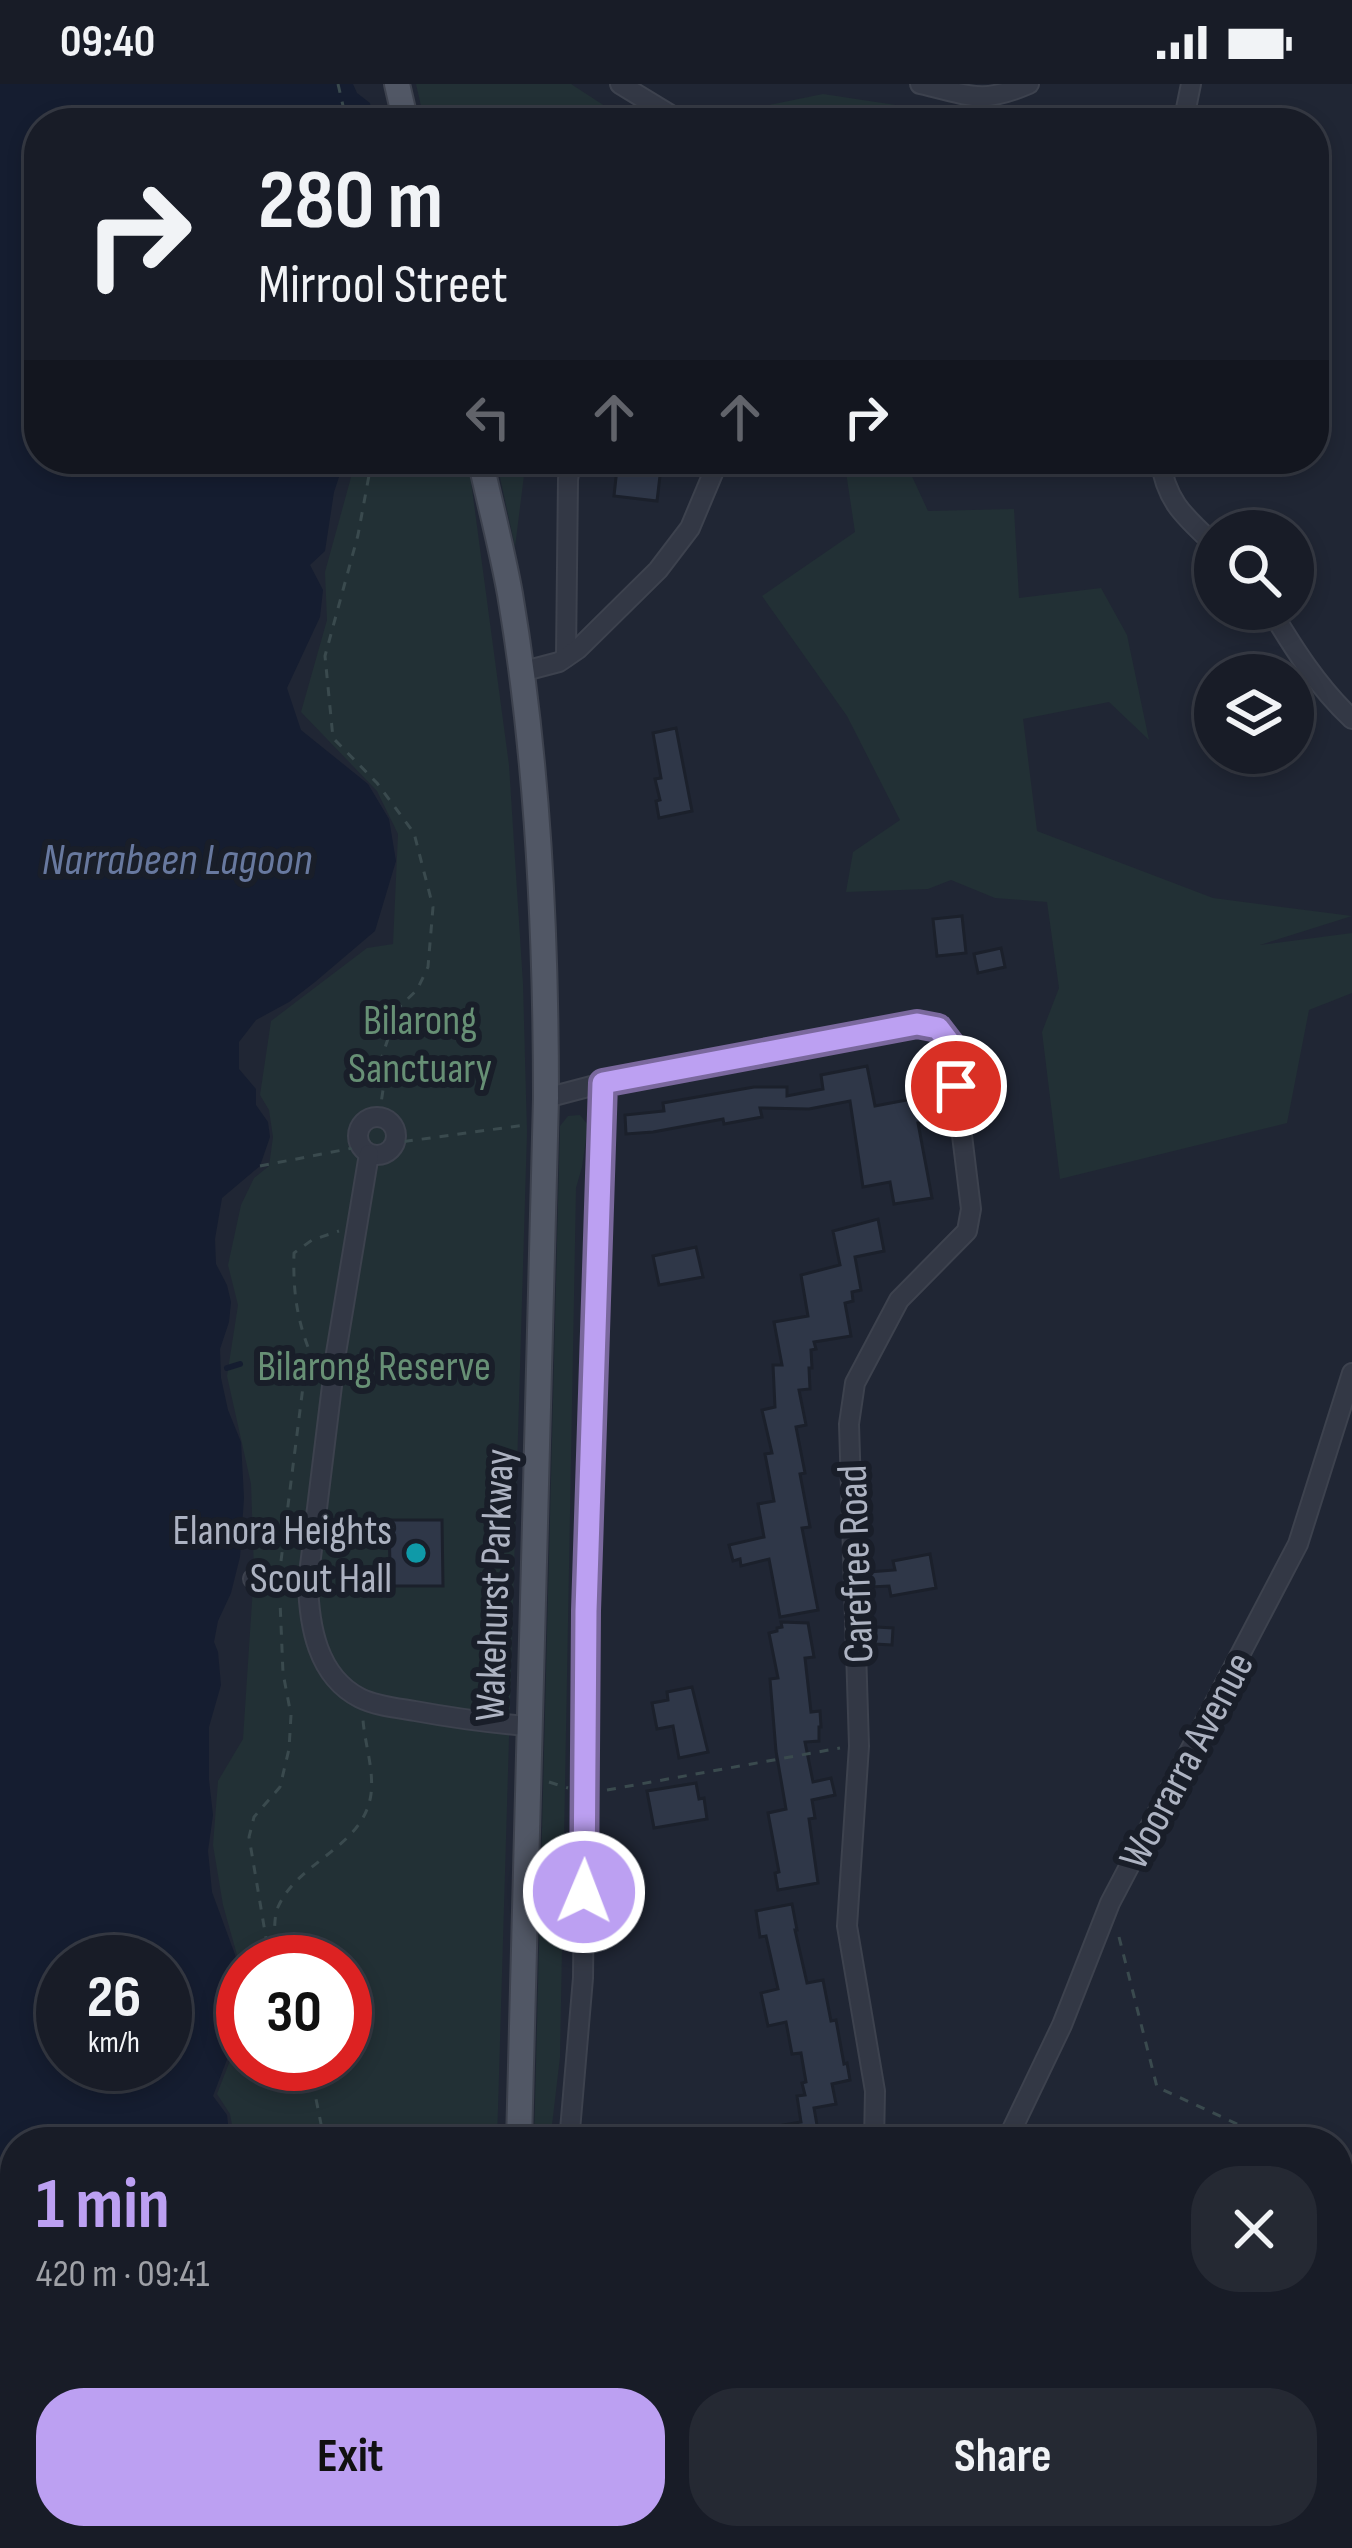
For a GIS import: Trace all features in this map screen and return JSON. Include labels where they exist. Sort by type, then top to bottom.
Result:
[{"type":"main road","name":"Wakehurst Parkway","points":[[483,474],[521,672],[546,993],[519,2127]]},
{"type":"street","points":[[620,84],[659,108]]},
{"type":"street","points":[[920,84],[976,98],[996,98],[1029,84]]},
{"type":"street","points":[[566,657],[569,474]]},
{"type":"street","points":[[521,672],[559,662],[578,649],[658,570],[690,529],[713,474]]},
{"type":"street","points":[[1162,474],[1178,510],[1194,525]]},
{"type":"street","points":[[1282,630],[1330,698],[1352,719]]},
{"type":"street","name":"Carefree Road","points":[[603,1083],[917,1024],[938,1028],[951,1045],[971,1209],[968,1232],[898,1300],[855,1383],[849,1424],[859,1746],[847,1926],[870,2050],[874,2127]]},
{"type":"street","points":[[545,1110],[603,1083],[586,1611],[583,1978],[570,2127]]},
{"type":"street","points":[[365,1150],[381,1155],[394,1143],[394,1126],[379,1117],[359,1128],[365,1150],[308,1582],[316,1645],[331,1673],[364,1700],[465,1721],[528,1726]]},
{"type":"street","name":"Woorarra Avenue","points":[[1013,2127],[1062,2024],[1110,1903],[1298,1544],[1352,1373]]},
{"type":"street","points":[[253,1579],[308,1582]]},
{"type":"path","points":[[369,474],[325,656],[333,738],[377,783],[414,833],[433,907],[428,967],[417,990],[398,1008],[380,1063],[379,1117]]},
{"type":"path","points":[[260,1166],[365,1150],[545,1110]]},
{"type":"path","points":[[276,1935],[276,1910],[296,1879],[337,1849],[366,1813],[371,1764],[363,1724],[364,1700]]},
{"type":"path","points":[[527,1775],[585,1794],[859,1746]]},
{"type":"path","points":[[1110,1903],[1157,2087],[1244,2127]]},
{"type":"path","points":[[314,2091],[322,2127]]},
{"type":"green space","points":[[416,84],[571,84],[608,108],[422,108]]},
{"type":"green space","points":[[823,94],[912,108],[766,108]]},
{"type":"green space","name":"Bilarong Reserve","points":[[352,474],[470,474],[509,765],[527,1132],[497,2127],[232,2127],[217,2094],[372,2091],[372,1935],[231,1935],[213,1845],[218,1781],[243,1739],[254,1571],[251,1484],[227,1376],[238,1305],[228,1265],[241,1205],[254,1178],[269,1166],[273,1137],[269,1110],[260,1095],[271,1021],[367,948],[393,944],[398,834],[377,791],[301,712],[327,620],[325,572]]},
{"type":"green space","points":[[499,474],[524,474],[515,547]]},
{"type":"green space","points":[[846,474],[911,474],[928,511],[1014,509],[1019,598],[1101,588],[1127,635],[1149,740],[1109,702],[1023,719],[1037,831],[1213,898],[1352,916],[1260,945],[1352,933],[1352,993],[1309,1010],[1287,1123],[1060,1179],[1042,1032],[1059,988],[1047,902],[995,898],[951,880],[928,889],[846,892],[853,852],[900,820],[847,716],[762,596],[855,532]]},
{"type":"green space","points":[[580,1115],[588,1125],[576,1188],[560,2057],[552,2127],[534,2127],[560,1126],[568,1116]]},
{"type":"water","name":"Narrabeen Lagoon","points":[[0,84],[353,84],[371,108],[24,108],[24,474],[340,474],[325,551],[310,565],[323,590],[320,617],[287,688],[301,730],[368,784],[389,819],[396,861],[375,931],[289,1002],[256,1020],[239,1042],[239,1069],[256,1089],[256,1105],[268,1122],[270,1137],[260,1166],[222,1198],[215,1239],[216,1264],[231,1302],[220,1349],[221,1378],[241,1442],[244,1498],[240,1557],[214,1642],[221,1685],[209,1727],[213,1815],[208,1851],[212,1892],[228,1935],[216,1935],[213,2096],[227,2115],[228,2127],[0,2127]]},
{"type":"building","points":[[616,474],[660,474],[657,501],[614,496]]},
{"type":"building","points":[[676,728],[692,811],[659,818],[655,779],[661,778],[653,733]]},
{"type":"building","points":[[962,916],[966,953],[937,956],[933,919]]},
{"type":"building","points":[[1001,948],[1005,967],[978,973],[974,954]]},
{"type":"building","points":[[867,1066],[875,1106],[917,1098],[932,1198],[894,1204],[890,1182],[863,1187],[850,1101],[809,1109],[760,1108],[762,1117],[626,1134],[625,1115],[664,1111],[663,1103],[754,1087],[787,1087],[787,1096],[823,1089],[821,1075]]},
{"type":"building","points":[[878,1219],[884,1251],[855,1257],[861,1290],[852,1292],[853,1301],[845,1303],[851,1336],[814,1342],[810,1389],[799,1390],[806,1425],[796,1427],[810,1527],[802,1528],[818,1610],[780,1617],[769,1559],[741,1566],[740,1559],[733,1561],[729,1545],[764,1537],[758,1504],[774,1501],[765,1454],[772,1453],[762,1410],[775,1407],[773,1365],[782,1365],[774,1322],[808,1316],[801,1275],[840,1265],[833,1231]]},
{"type":"building","points":[[696,1247],[703,1277],[659,1285],[653,1256]]},
{"type":"building","name":"Elanora Heights Scout Hall","points":[[389,1520],[442,1520],[443,1586],[359,1586],[358,1567],[390,1567]]},
{"type":"building","points":[[930,1554],[936,1588],[891,1596],[889,1586],[870,1587],[869,1572],[895,1570],[893,1561]]},
{"type":"building","points":[[781,1622],[808,1623],[814,1657],[805,1658],[811,1712],[820,1711],[821,1727],[819,1741],[805,1742],[813,1782],[831,1778],[835,1795],[812,1800],[815,1818],[809,1819],[818,1883],[778,1890],[768,1813],[786,1809],[770,1679],[778,1678],[769,1633],[782,1627]]},
{"type":"building","points":[[876,1627],[893,1628],[892,1645],[875,1644]]},
{"type":"building","points":[[692,1687],[708,1752],[679,1758],[673,1726],[657,1729],[652,1703],[668,1700],[667,1692]]},
{"type":"building","points":[[696,1783],[707,1819],[654,1828],[647,1791]]},
{"type":"building","points":[[792,1904],[807,1983],[823,1980],[831,2021],[836,2020],[850,2080],[832,2084],[836,2104],[814,2108],[817,2127],[783,2127],[801,2122],[797,2096],[805,2095],[802,2083],[806,2082],[801,2053],[792,2054],[786,2022],[768,2026],[761,1993],[778,1989],[756,1911]]},
{"type":"waterway","points":[[227,1368],[240,1364]]},
{"type":"place","name":"Elanora Heights Scout Hall","points":[[416,1553]]},
{"type":"route","points":[[584,1892],[586,1611],[603,1083],[917,1024],[938,1028],[951,1045],[956,1086]]},
{"type":"park label","name":"Bilarong Sanctuary","points":[[420,1043]]}]
